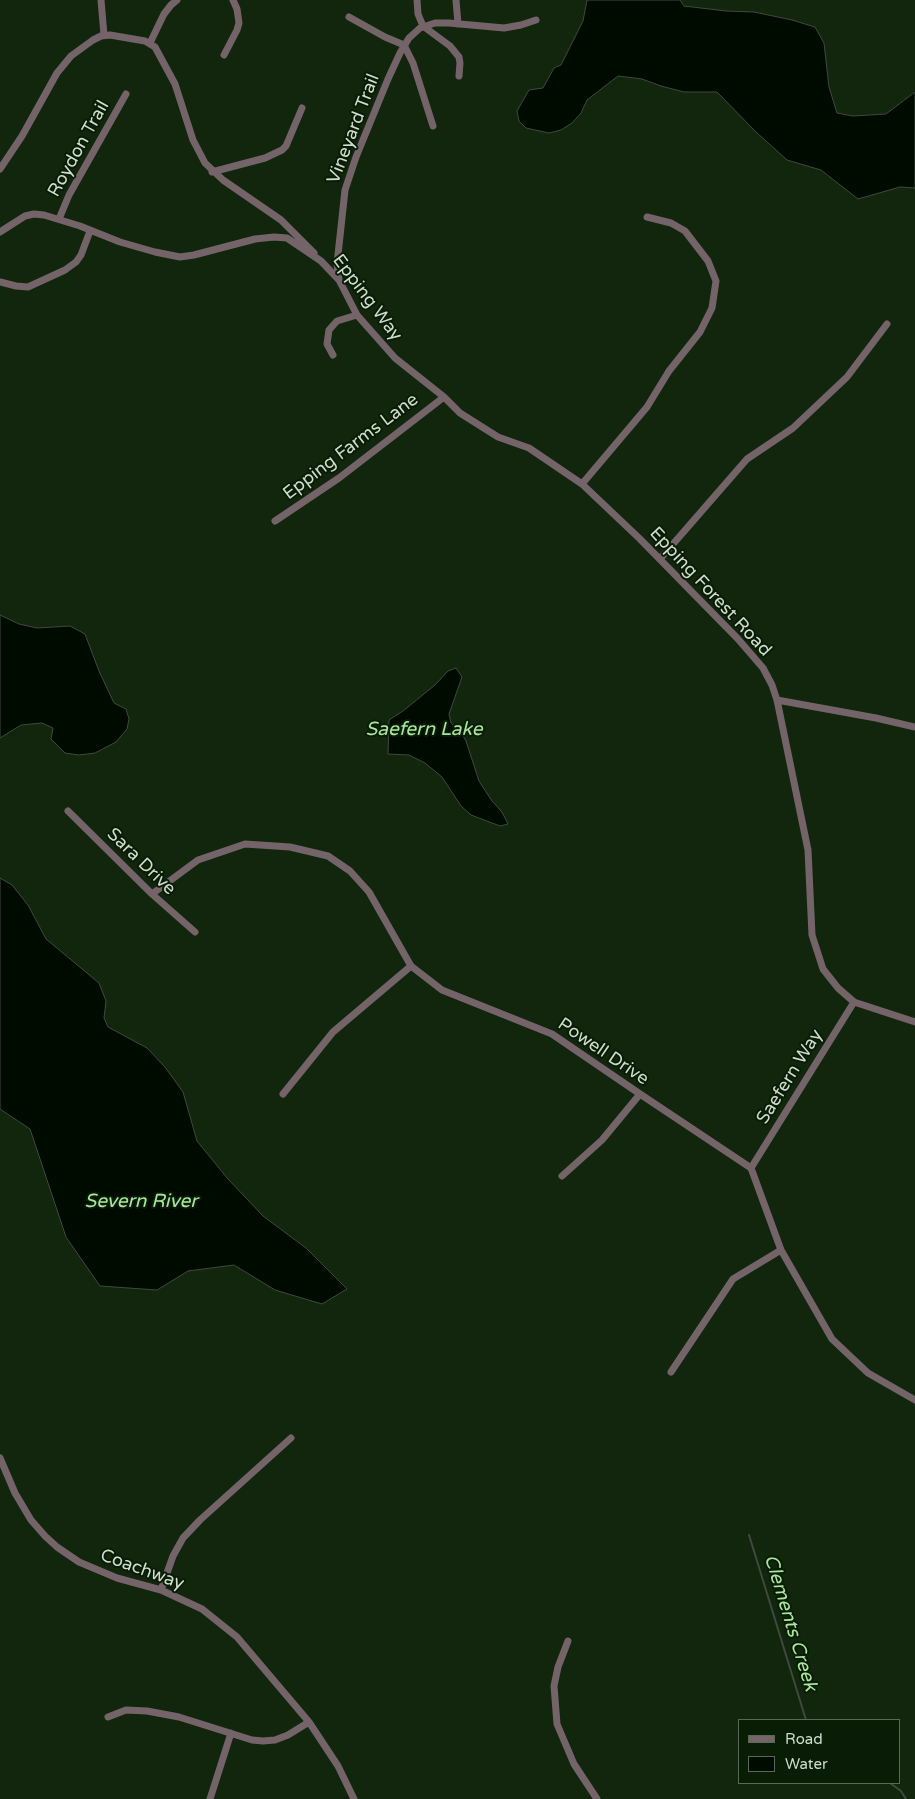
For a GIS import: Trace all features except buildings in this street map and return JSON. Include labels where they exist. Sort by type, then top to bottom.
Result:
[{"type":"street","points":[[101,0],[104,36]]},
{"type":"street","points":[[224,55],[239,23],[237,8],[233,0]]},
{"type":"street","points":[[417,0],[418,14],[423,26],[450,46],[456,53],[460,63],[459,76]]},
{"type":"street","points":[[456,0],[458,24]]},
{"type":"street","points":[[150,43],[164,14],[175,1]]},
{"type":"street","points":[[349,17],[404,45],[433,126]]},
{"type":"street","points":[[423,26],[439,23],[504,28],[536,20]]},
{"type":"street","name":"Vineyard Trail","points":[[339,280],[337,264],[346,190],[356,158],[404,45],[414,32],[423,26]]},
{"type":"street","points":[[0,169],[22,136],[60,70],[71,56],[96,38],[104,36],[150,43],[158,52],[175,84],[193,140],[200,156],[212,172],[282,220],[321,261]]},
{"type":"street","name":"Roydon Trail","points":[[59,219],[69,195],[126,94]]},
{"type":"street","points":[[212,172],[265,158],[282,150],[286,146],[302,108]]},
{"type":"street","name":"Epping Way","points":[[0,232],[25,216],[34,214],[59,219],[120,242],[180,257],[255,239],[282,237],[290,240],[321,261],[339,280],[357,315],[395,358],[444,397]]},
{"type":"street","points":[[582,484],[648,408],[669,372],[700,332],[712,308],[716,282],[708,261],[685,231],[672,223],[647,217]]},
{"type":"street","points":[[0,282],[28,287],[65,270],[76,262],[81,255],[90,231]]},
{"type":"street","points":[[333,355],[327,344],[328,330],[336,321],[357,315]]},
{"type":"street","points":[[660,559],[747,459],[794,427],[847,377],[887,324]]},
{"type":"street","name":"Epping Forest Road","points":[[444,397],[460,412],[498,437],[529,448],[582,484],[660,559],[738,639],[763,668],[777,700],[808,850],[812,935],[825,975],[854,1002],[915,1022]]},
{"type":"street","name":"Epping Farms Lane","points":[[276,521],[339,478],[444,397]]},
{"type":"street","points":[[777,700],[915,727]]},
{"type":"street","name":"Sara Drive","points":[[68,811],[152,894],[195,932]]},
{"type":"street","name":"Powell Drive","points":[[152,894],[198,860],[245,844],[290,847],[328,856],[350,871],[369,892],[411,966],[442,990],[552,1034],[751,1168]]},
{"type":"street","points":[[283,1094],[333,1032],[411,966]]},
{"type":"street","name":"Saefern Way","points":[[751,1168],[854,1002]]},
{"type":"street","points":[[562,1176],[602,1140],[640,1094]]},
{"type":"street","points":[[751,1168],[781,1250],[832,1339],[868,1372],[915,1400]]},
{"type":"street","points":[[671,1372],[733,1279],[781,1250]]},
{"type":"street","points":[[161,1590],[173,1556],[183,1538],[200,1520],[291,1438]]},
{"type":"street","name":"Coachway","points":[[0,1458],[15,1492],[31,1520],[57,1547],[79,1562],[117,1578],[161,1590],[202,1609],[236,1638],[309,1722],[338,1766],[354,1799]]},
{"type":"street","points":[[568,1641],[558,1667],[554,1686],[557,1724],[574,1764],[597,1799]]},
{"type":"street","points":[[108,1717],[126,1710],[147,1710],[179,1717],[252,1740],[275,1740],[288,1735],[309,1722]]},
{"type":"street","points":[[210,1799],[231,1733]]},
{"type":"water","points":[[587,0],[680,0],[684,6],[754,12],[815,27],[824,43],[829,87],[837,113],[853,116],[886,114],[915,92],[915,188],[900,187],[858,199],[821,170],[787,160],[756,132],[717,92],[684,92],[642,79],[618,76],[587,100],[581,113],[572,123],[561,130],[549,133],[526,128],[519,121],[517,111],[529,90],[543,88],[554,68],[561,65],[583,21]]},
{"type":"water","points":[[0,615],[19,624],[37,628],[70,626],[85,634],[114,703],[126,709],[129,719],[127,729],[116,742],[95,753],[79,755],[65,753],[51,739],[53,728],[42,723],[21,725],[0,738]]},
{"type":"water","name":"Saefern Lake","points":[[456,668],[462,677],[449,714],[451,723],[466,741],[479,781],[502,812],[508,824],[500,826],[471,815],[461,806],[442,777],[425,763],[409,755],[388,754],[389,720],[435,685],[448,671]]},
{"type":"water","name":"Severn River","points":[[0,878],[12,885],[28,905],[46,939],[99,983],[106,1001],[104,1018],[108,1027],[147,1048],[165,1067],[183,1092],[197,1141],[228,1179],[263,1216],[306,1248],[347,1289],[322,1304],[275,1290],[234,1265],[188,1271],[157,1290],[100,1286],[66,1237],[30,1129],[0,1109]]},
{"type":"waterway","name":"Clements Creek","points":[[749,1535],[806,1719]]},
{"type":"waterway","name":"Clements Creek","points":[[891,1784],[901,1791],[906,1799]]}]
